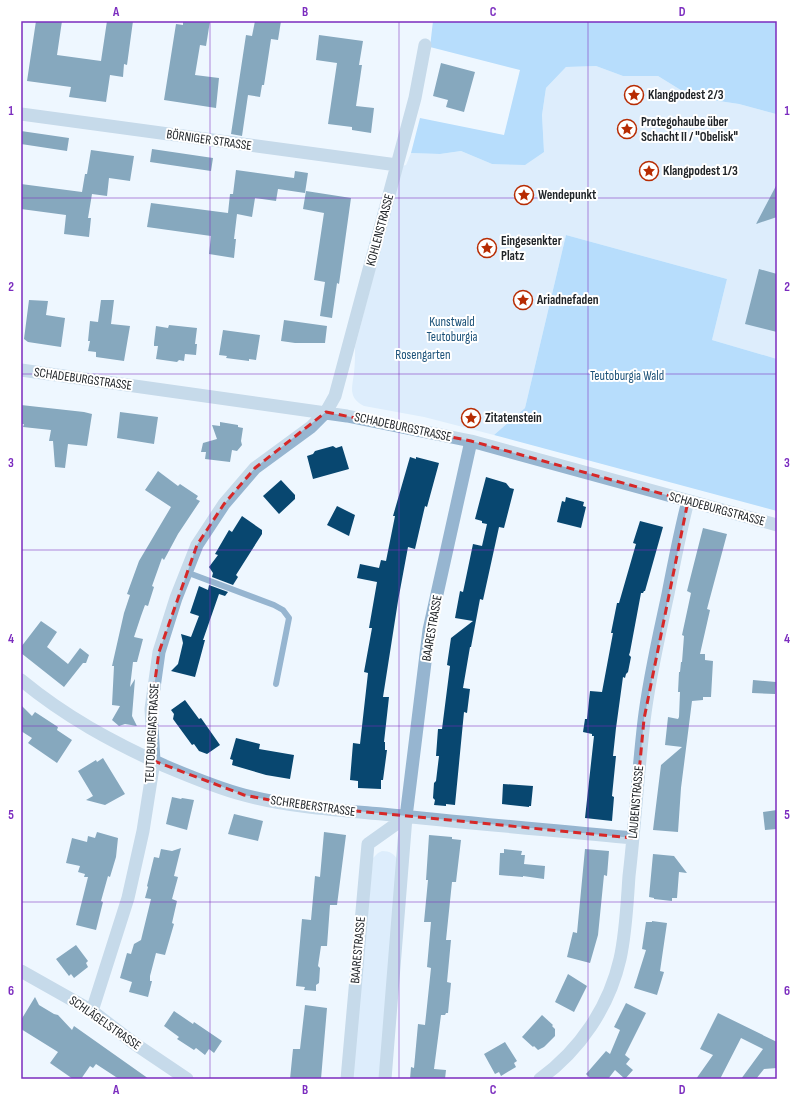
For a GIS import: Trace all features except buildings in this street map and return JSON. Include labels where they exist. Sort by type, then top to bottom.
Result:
[{"type":"street","name":"KOHLENSTRASSE","points":[[326,412],[335,396],[415,98],[425,45]]},
{"type":"street","name":"BÖRNIGER STRASSE","points":[[21,114],[397,166]]},
{"type":"street","name":"SCHADEBURGSTRASSE","points":[[21,370],[326,412],[471,441],[777,525]]},
{"type":"street","name":"TEUTOBURGIASTRASSE","points":[[92,1011],[128,898],[143,831],[154,761],[151,709],[159,652],[186,572],[197,544],[224,504],[255,468],[311,426],[326,412]]},
{"type":"street","name":"BAARESTRASSE","points":[[385,1079],[406,817],[429,630],[471,441]]},
{"type":"street","name":"LAUBENSTRASSE","points":[[540,1079],[552,1070],[585,1035],[597,1017],[608,994],[620,958],[649,685],[677,547],[688,501]]},
{"type":"street","name":"SCHREBERSTRASSE","points":[[21,680],[76,721],[113,742],[195,779],[244,795],[295,805],[633,838]]},
{"type":"street","name":"BAARESTRASSE","points":[[347,1079],[368,844],[406,817]]},
{"type":"street","name":"SCHLÄGELSTRASSE","points":[[21,971],[92,1011],[135,1044],[187,1079]]},
{"type":"lane","points":[[186,572],[274,605],[283,610],[289,618],[276,684]]},
{"type":"highlighted area","points":[[326,412],[471,441],[688,501],[644,719],[633,838],[295,805],[244,795],[154,761],[151,709],[159,652],[197,545],[224,504],[255,468]]},
{"type":"green space","points":[[433,21],[777,21],[777,112],[776,114],[739,104],[692,97],[658,76],[623,76],[596,66],[566,67],[546,88],[542,115],[544,152],[525,165],[492,164],[461,151],[440,154],[411,153],[420,118],[504,135],[520,70],[430,47]]},
{"type":"green space","name":"Kunstwald Teutoburgia","points":[[596,66],[623,76],[658,76],[692,97],[739,104],[776,114],[777,112],[777,359],[712,340],[727,279],[566,235],[525,408],[494,435],[424,417],[364,406],[359,403],[355,400],[352,392],[355,366],[355,347],[402,166],[406,165],[411,153],[440,154],[461,151],[492,164],[544,152],[542,115],[546,88],[566,67]]},
{"type":"green space","name":"Teutoburgia Wald","points":[[566,235],[727,279],[712,340],[777,359],[777,511],[494,435],[525,408]]},
{"type":"green space","points":[[382,851],[392,853],[398,861],[379,1079],[352,1079],[373,858]]},
{"type":"place","name":"Klangpodest 2/3","points":[[634,95]]},
{"type":"place","name":"Protegohaube über Schacht II / \"Obelisk\"","points":[[627,129]]},
{"type":"place","name":"Klangpodest 1/3","points":[[649,171]]},
{"type":"place","name":"Wendepunkt","points":[[524,195]]},
{"type":"place","name":"Eingesenkter Platz","points":[[487,248]]},
{"type":"place","name":"Ariadnefaden","points":[[523,300]]},
{"type":"place","name":"Zitatenstein","points":[[471,418]]},
{"type":"park label","name":"Rosengarten","points":[[423,355]]}]
